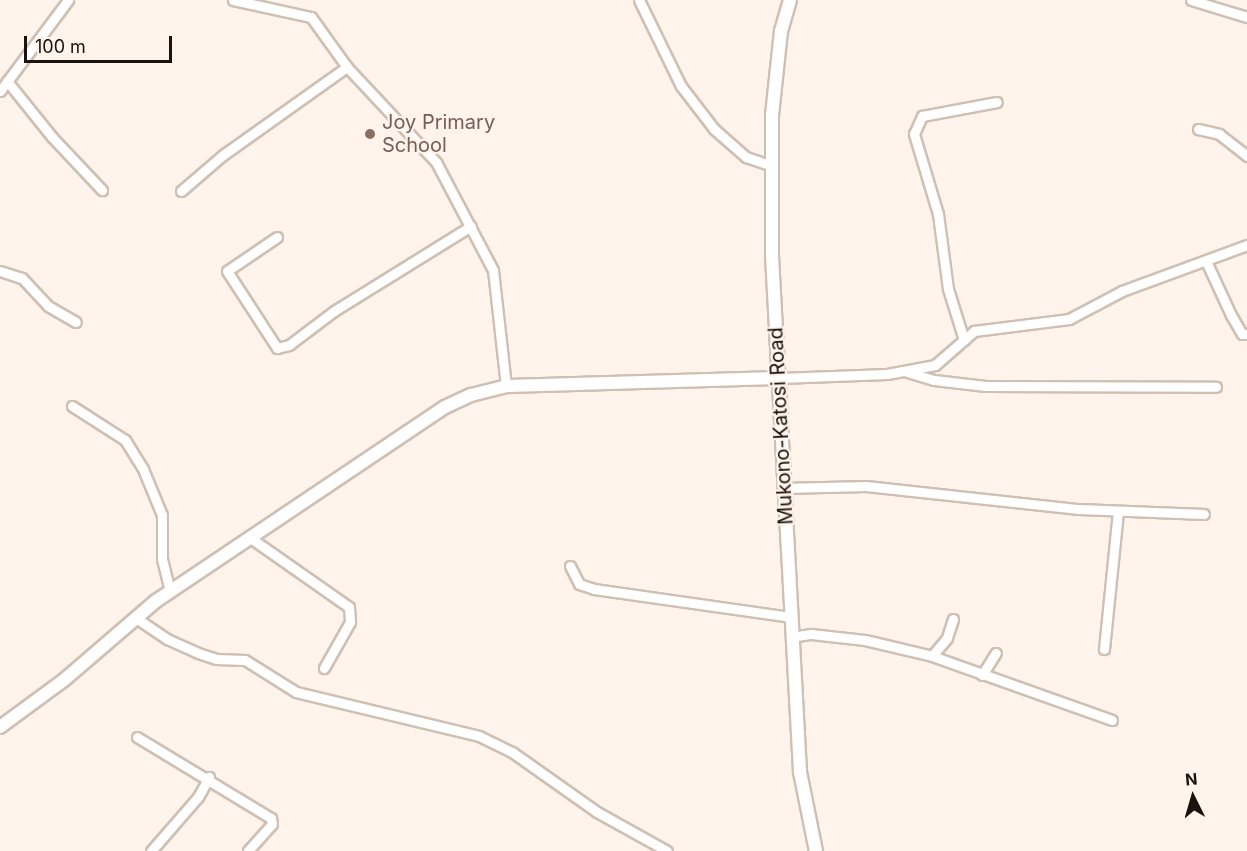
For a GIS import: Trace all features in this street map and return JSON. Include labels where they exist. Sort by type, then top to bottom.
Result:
[{"type":"street","points":[[0,91],[68,0]]},
{"type":"street","points":[[233,0],[311,17],[347,67],[436,162],[489,258],[499,294],[506,386]]},
{"type":"street","points":[[639,0],[681,86],[714,129],[746,157],[772,165]]},
{"type":"street","name":"Mukono-Katosi Road","points":[[790,0],[774,82],[772,165],[783,488],[791,637],[800,772],[816,851]]},
{"type":"street","points":[[1191,0],[1247,16]]},
{"type":"street","points":[[181,191],[209,166],[347,67]]},
{"type":"street","points":[[7,81],[52,137],[102,190]]},
{"type":"street","points":[[963,340],[948,288],[938,214],[914,135],[922,116],[997,102]]},
{"type":"street","points":[[1198,129],[1219,134],[1247,156]]},
{"type":"street","points":[[277,237],[227,271],[277,348],[289,345],[334,311],[471,226]]},
{"type":"street","points":[[0,727],[64,680],[170,591],[446,407],[506,386],[779,378],[902,371],[935,365],[975,331],[1069,319],[1122,291],[1247,245]]},
{"type":"street","points":[[1206,261],[1231,315],[1242,334],[1247,334]]},
{"type":"street","points":[[0,272],[22,278],[48,306],[76,322]]},
{"type":"street","points":[[902,371],[934,380],[986,386],[1216,387]]},
{"type":"street","points":[[72,406],[125,440],[143,469],[162,515],[162,559],[170,591]]},
{"type":"street","points":[[783,488],[866,486],[1118,512],[1204,514]]},
{"type":"street","points":[[1104,649],[1118,512]]},
{"type":"street","points":[[249,537],[349,607],[350,622],[324,668]]},
{"type":"street","points":[[570,566],[579,584],[594,588],[790,617]]},
{"type":"street","points":[[136,618],[167,639],[198,653],[216,659],[245,660],[296,693],[479,736],[512,752],[597,812],[667,851]]},
{"type":"street","points":[[932,656],[947,638],[953,619]]},
{"type":"street","points":[[791,637],[811,634],[866,640],[932,656],[1112,720]]},
{"type":"street","points":[[982,675],[996,653]]},
{"type":"street","points":[[137,737],[209,777],[271,818],[272,824],[248,851]]},
{"type":"street","points":[[151,851],[198,796],[209,777]]},
{"type":"place","name":"Joy Primary School","points":[[370,134]]}]
